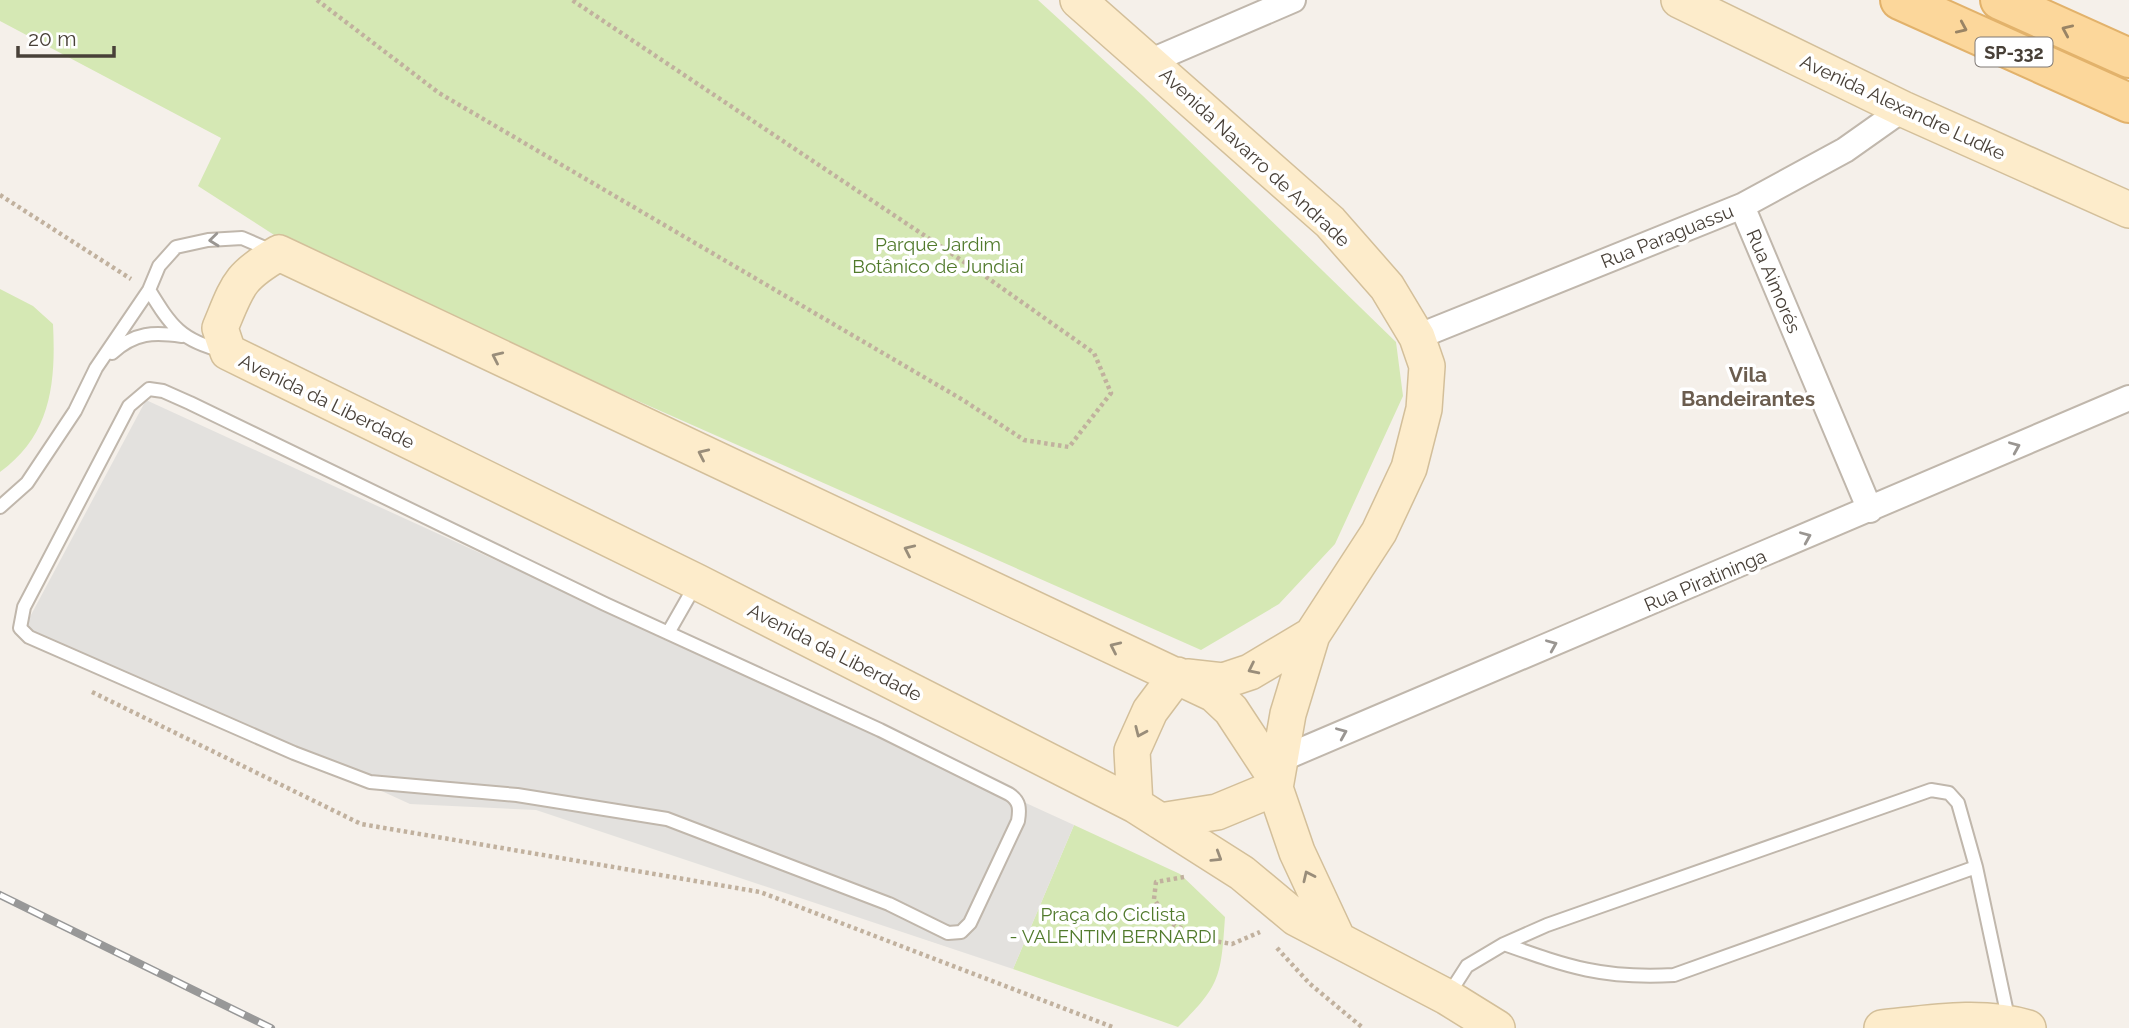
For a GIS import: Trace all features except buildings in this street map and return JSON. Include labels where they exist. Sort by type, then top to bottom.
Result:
[{"type":"main road","name":"SP-332","points":[[1900,0],[2129,103]]},
{"type":"main road","name":"SP-332","points":[[2000,0],[2129,58]]},
{"type":"street","name":"Avenida Navarro de Andrade","points":[[1078,0],[1151,61],[1330,222],[1387,287],[1417,337],[1427,366],[1425,399],[1409,468],[1379,532],[1312,635],[1288,714],[1276,775]]},
{"type":"street","points":[[1151,61],[1293,0]]},
{"type":"street","name":"Avenida Alexandre Ludke","points":[[1678,0],[1903,109],[2129,210]]},
{"type":"street","name":"Rua Paraguassu","points":[[1417,337],[1742,206],[1845,150],[1903,109]]},
{"type":"street","name":"Rua Aimorés","points":[[1742,206],[1870,510]]},
{"type":"street","points":[[279,253],[1214,694],[1231,710],[1276,775],[1297,852],[1337,938],[1447,997],[1497,1028]]},
{"type":"street","name":"Avenida da Liberdade","points":[[279,253],[249,271],[235,291],[220,328],[228,352],[697,582],[1147,813],[1242,873],[1296,918],[1337,938]]},
{"type":"street","name":"Rua Piratininga","points":[[1276,775],[1870,510],[2129,398]]},
{"type":"street","points":[[1177,676],[1223,681],[1250,672],[1312,635]]},
{"type":"street","points":[[1177,676],[1150,711],[1132,751],[1147,813],[1217,812],[1276,775]]},
{"type":"street","points":[[1882,1028],[1954,1020],[2018,1025]]},
{"type":"lane","points":[[0,507],[27,483],[75,411],[96,368],[149,290],[159,266],[176,247],[208,240],[242,238],[279,253]]},
{"type":"lane","points":[[149,290],[168,321],[182,336],[201,346],[228,352]]},
{"type":"lane","points":[[96,368],[121,345],[152,332],[182,336]]},
{"type":"lane","points":[[149,389],[163,391],[668,633],[880,730],[1015,799],[1020,808],[1018,821],[966,929],[956,934],[948,933],[889,904],[667,819],[517,795],[370,782],[294,754],[29,637],[20,628],[20,617],[128,406],[149,389]]},
{"type":"lane","points":[[668,633],[697,582]]},
{"type":"lane","points":[[1447,997],[1467,966],[1504,944],[1548,925],[1931,790],[1949,793],[1958,803],[2018,1025]]},
{"type":"lane","points":[[1504,944],[1580,970],[1635,977],[1674,975],[1976,867]]},
{"type":"path","points":[[317,0],[439,93],[472,113],[963,400],[1024,440],[1069,447],[1111,393],[1094,353],[982,274],[572,0]]},
{"type":"path","points":[[0,195],[149,290]]},
{"type":"path","points":[[87,690],[360,824],[760,892],[1115,1028]]},
{"type":"path","points":[[1192,877],[1156,883],[1154,899],[1170,923],[1208,940],[1232,944],[1261,931]]},
{"type":"path","points":[[1256,922],[1261,931],[1310,984],[1363,1028]]},
{"type":"green space","name":"Parque Jardim Botânico de Jundiaí","points":[[0,0],[1038,0],[1143,96],[1396,342],[1403,396],[1335,544],[1279,604],[1201,650],[299,251],[198,186],[221,138],[0,21]]},
{"type":"green space","points":[[0,289],[33,306],[53,324],[54,346],[51,387],[40,424],[30,442],[0,472]]},
{"type":"green space","name":"Praça do Ciclista - VALENTIM BERNARDI","points":[[1074,825],[1180,874],[1225,917],[1220,967],[1216,978],[1203,1000],[1178,1027],[1013,969]]},
{"type":"shaded area","points":[[146,400],[1074,825],[1013,969],[536,810],[410,804],[24,628]]},
{"type":"railway","points":[[0,895],[271,1028]]},
{"type":"district","name":"Vila Bandeirantes","points":[[1748,386]]}]
